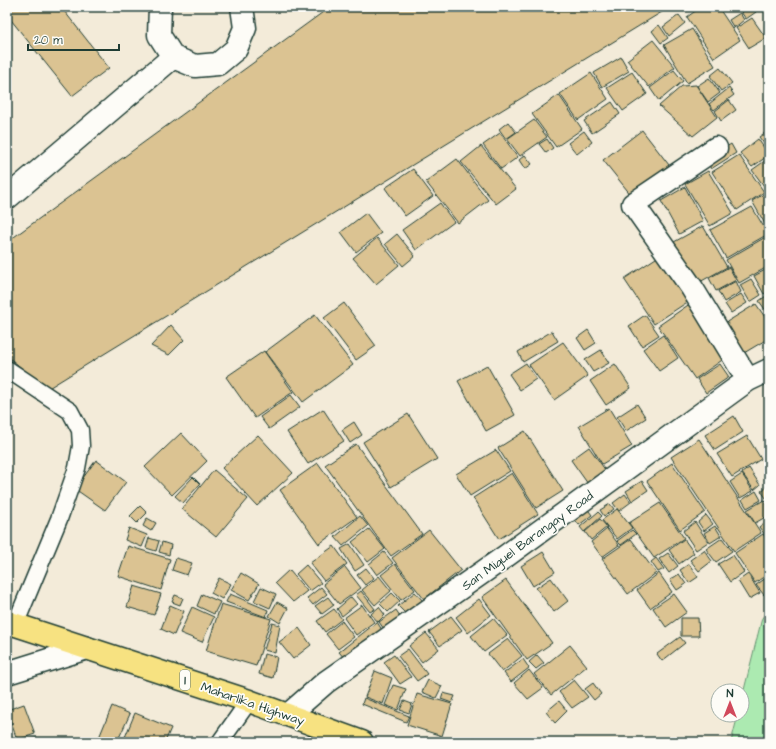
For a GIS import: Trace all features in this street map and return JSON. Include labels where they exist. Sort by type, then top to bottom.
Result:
[{"type":"highway","name":"Maharlika Highway","points":[[11,624],[249,701],[362,742]]},
{"type":"street","points":[[159,8],[158,35],[173,57],[194,66],[218,64],[236,50],[245,28],[242,7]]},
{"type":"street","points":[[7,198],[173,57]]},
{"type":"street","points":[[716,148],[634,204],[692,288],[748,380]]},
{"type":"street","name":"San Miguel Barangay Road","points":[[288,715],[326,682],[506,556],[748,380],[769,370]]},
{"type":"street","points":[[7,673],[87,648]]},
{"type":"lane","points":[[7,368],[70,411],[80,430],[81,446],[77,468],[59,519],[11,624]]},
{"type":"lane","points":[[220,742],[249,701]]},
{"type":"green space","points":[[769,609],[769,742],[731,742],[736,723],[750,723],[750,683],[746,683],[762,618]]},
{"type":"building","points":[[7,7],[61,7],[109,68],[72,96],[7,15]]},
{"type":"building","points":[[330,7],[670,7],[47,389],[7,356],[7,242]]},
{"type":"building","points":[[701,7],[718,7],[740,40],[714,58],[687,17]]},
{"type":"building","points":[[748,7],[752,7],[756,12],[746,19],[741,12]]},
{"type":"building","points":[[740,13],[744,20],[734,28],[729,20]]},
{"type":"building","points":[[679,15],[685,23],[669,36],[663,27]]},
{"type":"building","points":[[752,18],[766,38],[749,48],[736,28]]},
{"type":"building","points":[[659,25],[668,38],[661,43],[652,31]]},
{"type":"building","points":[[692,29],[715,66],[687,83],[664,45]]},
{"type":"building","points":[[653,40],[675,67],[649,87],[627,60]]},
{"type":"building","points":[[621,57],[629,71],[602,87],[594,73]]},
{"type":"building","points":[[720,68],[732,83],[721,91],[710,76]]},
{"type":"building","points":[[674,70],[683,81],[659,101],[650,88]]},
{"type":"building","points":[[632,72],[647,94],[623,111],[607,88]]},
{"type":"building","points":[[591,73],[608,99],[578,120],[560,94]]},
{"type":"building","points":[[709,78],[720,93],[708,102],[697,86]]},
{"type":"building","points":[[696,85],[717,117],[693,136],[659,106],[682,86]]},
{"type":"building","points":[[729,88],[734,95],[714,110],[709,104]]},
{"type":"building","points":[[559,95],[582,129],[556,147],[532,114]]},
{"type":"building","points":[[729,100],[736,110],[721,121],[715,111]]},
{"type":"building","points":[[612,102],[620,114],[592,133],[584,121]]},
{"type":"building","points":[[534,120],[547,137],[520,156],[507,139]]},
{"type":"building","points":[[508,122],[516,132],[506,139],[499,129]]},
{"type":"building","points":[[642,130],[669,165],[631,195],[603,160]]},
{"type":"building","points":[[769,130],[769,150],[759,137]]},
{"type":"building","points":[[584,131],[592,142],[577,154],[568,143]]},
{"type":"building","points":[[500,133],[518,157],[501,169],[483,145]]},
{"type":"building","points":[[547,139],[553,148],[546,153],[539,144]]},
{"type":"building","points":[[758,139],[769,155],[752,167],[740,153]]},
{"type":"building","points":[[731,144],[736,153],[711,169],[706,160]]},
{"type":"building","points":[[481,146],[516,189],[496,204],[461,162]]},
{"type":"building","points":[[525,155],[532,164],[525,169],[519,160]]},
{"type":"building","points":[[739,155],[764,192],[737,210],[712,172]]},
{"type":"building","points":[[769,158],[769,189],[767,190],[752,170]]},
{"type":"building","points":[[457,159],[488,200],[458,223],[426,182]]},
{"type":"building","points":[[413,169],[433,196],[405,216],[385,188]]},
{"type":"building","points":[[708,171],[733,213],[710,226],[685,184]]},
{"type":"building","points":[[685,187],[703,221],[679,234],[661,201]]},
{"type":"building","points":[[769,191],[769,231],[752,201]]},
{"type":"building","points":[[440,203],[454,222],[416,250],[402,230]]},
{"type":"building","points":[[752,207],[768,234],[726,258],[710,230]]},
{"type":"building","points":[[366,213],[381,233],[356,252],[341,232]]},
{"type":"building","points":[[703,226],[727,267],[698,283],[674,242]]},
{"type":"building","points":[[397,234],[415,256],[403,266],[385,244]]},
{"type":"building","points":[[769,235],[769,266],[739,283],[726,260]]},
{"type":"building","points":[[377,238],[399,265],[376,284],[353,258]]},
{"type":"building","points":[[662,254],[692,299],[654,324],[624,279]]},
{"type":"building","points":[[729,267],[736,280],[716,291],[709,278]]},
{"type":"building","points":[[769,268],[769,291],[764,294],[754,276]]},
{"type":"building","points":[[751,279],[761,295],[750,302],[740,285]]},
{"type":"building","points":[[736,281],[741,292],[724,302],[718,291]]},
{"type":"building","points":[[741,294],[747,303],[731,313],[725,304]]},
{"type":"building","points":[[769,294],[769,311],[767,312],[759,301]]},
{"type":"building","points":[[344,303],[376,346],[356,360],[324,318]]},
{"type":"building","points":[[691,303],[728,356],[695,379],[658,326]]},
{"type":"building","points":[[756,304],[769,323],[769,338],[744,353],[725,323]]},
{"type":"building","points":[[315,315],[353,365],[303,402],[265,352]]},
{"type":"building","points":[[645,315],[659,335],[642,346],[629,326]]},
{"type":"building","points":[[171,325],[184,340],[169,355],[151,346]]},
{"type":"building","points":[[588,330],[596,343],[585,350],[577,338]]},
{"type":"building","points":[[552,331],[558,341],[523,362],[518,352]]},
{"type":"building","points":[[663,335],[678,358],[659,371],[643,349]]},
{"type":"building","points":[[563,342],[588,376],[554,400],[529,365]]},
{"type":"building","points":[[601,350],[609,363],[593,372],[585,360]]},
{"type":"building","points":[[264,351],[293,392],[255,418],[226,377]]},
{"type":"building","points":[[526,363],[536,379],[520,390],[509,374]]},
{"type":"building","points":[[615,364],[631,388],[606,405],[590,381]]},
{"type":"building","points":[[720,364],[729,377],[706,393],[697,379]]},
{"type":"building","points":[[487,365],[515,415],[486,431],[458,381]]},
{"type":"building","points":[[291,395],[300,407],[269,429],[260,417]]},
{"type":"building","points":[[637,404],[646,418],[626,431],[617,417]]},
{"type":"building","points":[[609,408],[632,446],[602,464],[579,426]]},
{"type":"building","points":[[323,409],[344,441],[308,464],[287,432]]},
{"type":"building","points":[[408,414],[437,459],[391,487],[363,442]]},
{"type":"building","points":[[734,416],[743,432],[715,450],[705,435]]},
{"type":"building","points":[[354,422],[362,435],[350,443],[342,430]]},
{"type":"building","points":[[525,431],[563,491],[536,508],[498,448]]},
{"type":"building","points":[[181,433],[207,461],[172,495],[145,467]]},
{"type":"building","points":[[258,435],[293,473],[257,506],[222,468]]},
{"type":"building","points":[[747,436],[761,459],[732,477],[717,454]]},
{"type":"building","points":[[699,439],[761,533],[734,551],[671,457]]},
{"type":"building","points":[[356,444],[422,534],[391,556],[325,465]]},
{"type":"building","points":[[589,447],[606,471],[588,484],[571,460]]},
{"type":"building","points":[[496,450],[510,471],[470,496],[456,474]]},
{"type":"building","points":[[96,460],[126,482],[105,510],[75,489]]},
{"type":"building","points":[[318,463],[357,517],[319,544],[280,490]]},
{"type":"building","points":[[672,463],[705,512],[680,530],[647,481]]},
{"type":"building","points":[[749,468],[760,485],[754,490],[742,473]]},
{"type":"building","points":[[214,470],[248,499],[216,537],[182,509]]},
{"type":"building","points":[[512,473],[538,514],[499,539],[473,498]]},
{"type":"building","points":[[742,474],[753,491],[740,498],[730,482]]},
{"type":"building","points":[[193,477],[200,484],[183,503],[175,496]]},
{"type":"building","points":[[642,481],[648,490],[632,501],[626,491]]},
{"type":"building","points":[[767,487],[769,490],[769,502],[761,491]]},
{"type":"building","points":[[756,491],[761,500],[747,508],[742,500]]},
{"type":"building","points":[[625,494],[631,502],[619,511],[613,503]]},
{"type":"building","points":[[764,500],[769,509],[769,515],[755,523],[747,510]]},
{"type":"building","points":[[660,503],[684,538],[654,558],[629,523]]},
{"type":"building","points":[[610,504],[614,509],[604,516],[600,510]]},
{"type":"building","points":[[140,506],[147,513],[137,523],[130,516]]},
{"type":"building","points":[[586,507],[592,515],[579,525],[573,517]]},
{"type":"building","points":[[617,509],[632,528],[617,539],[602,520]]},
{"type":"building","points":[[598,512],[602,516],[584,532],[580,527]]},
{"type":"building","points":[[706,515],[713,524],[704,531],[698,522]]},
{"type":"building","points":[[360,516],[368,526],[343,546],[335,537]]},
{"type":"building","points":[[147,518],[156,523],[151,531],[143,526]]},
{"type":"building","points":[[600,519],[607,527],[591,540],[585,532]]},
{"type":"building","points":[[769,519],[769,540],[759,527]]},
{"type":"building","points":[[695,522],[708,542],[696,550],[683,531]]},
{"type":"building","points":[[715,526],[721,536],[710,543],[704,533]]},
{"type":"building","points":[[129,528],[147,535],[142,547],[125,540]]},
{"type":"building","points":[[369,529],[385,549],[368,562],[352,542]]},
{"type":"building","points":[[607,529],[619,545],[602,557],[591,542]]},
{"type":"building","points":[[429,530],[461,570],[424,599],[392,558]]},
{"type":"building","points":[[632,530],[636,534],[621,545],[617,541]]},
{"type":"building","points":[[763,534],[769,543],[769,573],[755,583],[735,553]]},
{"type":"building","points":[[149,538],[159,541],[156,551],[146,548]]},
{"type":"building","points":[[722,538],[732,551],[716,562],[706,549]]},
{"type":"building","points":[[631,539],[656,573],[628,594],[602,559]]},
{"type":"building","points":[[684,539],[694,553],[679,564],[669,550]]},
{"type":"building","points":[[162,542],[171,545],[169,555],[159,552]]},
{"type":"building","points":[[350,544],[364,565],[355,571],[341,549]]},
{"type":"building","points":[[128,546],[170,559],[161,590],[118,576]]},
{"type":"building","points":[[334,546],[347,564],[324,581],[310,563]]},
{"type":"building","points":[[704,550],[712,561],[699,571],[690,560]]},
{"type":"building","points":[[384,552],[393,563],[377,575],[369,564]]},
{"type":"building","points":[[543,552],[555,572],[533,586],[521,566]]},
{"type":"building","points":[[668,553],[678,566],[669,573],[659,559]]},
{"type":"building","points":[[733,555],[744,572],[730,582],[718,564]]},
{"type":"building","points":[[176,558],[192,563],[187,575],[172,570]]},
{"type":"building","points":[[656,558],[664,569],[658,572],[651,562]]},
{"type":"building","points":[[395,564],[415,590],[401,600],[381,575]]},
{"type":"building","points":[[689,564],[698,577],[689,583],[680,570]]},
{"type":"building","points":[[306,565],[321,583],[310,591],[296,574]]},
{"type":"building","points":[[345,567],[361,588],[339,604],[323,584]]},
{"type":"building","points":[[366,568],[374,578],[365,585],[357,575]]},
{"type":"building","points":[[289,570],[307,591],[293,602],[275,583]]},
{"type":"building","points":[[241,573],[259,584],[249,600],[231,590]]},
{"type":"building","points":[[659,573],[672,592],[650,608],[637,590]]},
{"type":"building","points":[[679,574],[686,584],[677,590],[670,580]]},
{"type":"building","points":[[748,574],[760,593],[749,599],[738,581]]},
{"type":"building","points":[[379,576],[391,591],[375,605],[362,590]]},
{"type":"building","points":[[769,576],[769,592],[764,595],[756,585]]},
{"type":"building","points":[[219,578],[231,584],[222,599],[211,593]]},
{"type":"building","points":[[551,578],[568,601],[554,612],[536,588]]},
{"type":"building","points":[[506,580],[552,643],[527,660],[482,597]]},
{"type":"building","points":[[134,586],[161,594],[154,615],[127,607]]},
{"type":"building","points":[[261,587],[276,594],[270,608],[254,601]]},
{"type":"building","points":[[321,587],[327,594],[313,605],[307,598]]},
{"type":"building","points":[[361,591],[375,609],[370,612],[356,595]]},
{"type":"building","points":[[415,592],[423,601],[407,615],[398,606]]},
{"type":"building","points":[[392,593],[400,601],[388,612],[380,604]]},
{"type":"building","points":[[202,594],[220,602],[214,614],[197,606]]},
{"type":"building","points":[[230,594],[268,610],[266,617],[226,602]]},
{"type":"building","points":[[674,594],[687,612],[666,627],[653,608]]},
{"type":"building","points":[[175,595],[183,598],[180,605],[172,602]]},
{"type":"building","points":[[328,597],[334,605],[322,614],[315,606]]},
{"type":"building","points":[[351,597],[357,604],[342,616],[337,609]]},
{"type":"building","points":[[479,599],[491,615],[468,633],[456,617]]},
{"type":"building","points":[[277,602],[288,608],[280,623],[269,616]]},
{"type":"building","points":[[221,604],[271,619],[256,666],[206,651]]},
{"type":"building","points":[[170,605],[184,611],[174,635],[161,629]]},
{"type":"building","points":[[362,605],[374,622],[356,635],[344,618]]},
{"type":"building","points":[[192,607],[214,617],[202,642],[180,633]]},
{"type":"building","points":[[379,607],[385,615],[378,622],[371,614]]},
{"type":"building","points":[[334,609],[342,619],[325,632],[317,621]]},
{"type":"building","points":[[396,610],[400,616],[384,629],[379,622]]},
{"type":"building","points":[[451,616],[462,630],[440,646],[429,632]]},
{"type":"building","points":[[493,618],[507,635],[484,652],[471,636]]},
{"type":"building","points":[[681,618],[698,618],[699,636],[681,636]]},
{"type":"building","points":[[342,621],[354,637],[338,649],[326,634]]},
{"type":"building","points":[[377,622],[382,630],[345,659],[339,652]]},
{"type":"building","points":[[272,623],[280,625],[275,653],[264,650]]},
{"type":"building","points":[[299,628],[311,645],[293,659],[279,642]]},
{"type":"building","points":[[426,633],[439,649],[422,662],[409,646]]},
{"type":"building","points":[[680,637],[685,643],[662,661],[657,654]]},
{"type":"building","points":[[508,639],[522,656],[502,672],[488,654]]},
{"type":"building","points":[[570,645],[587,666],[551,695],[534,674]]},
{"type":"building","points":[[408,649],[427,674],[417,681],[398,656]]},
{"type":"building","points":[[264,654],[277,657],[273,678],[259,674]]},
{"type":"building","points":[[394,655],[411,677],[400,684],[384,662]]},
{"type":"building","points":[[537,655],[544,663],[536,669],[529,662]]},
{"type":"building","points":[[523,659],[529,668],[511,682],[504,673]]},
{"type":"building","points":[[529,670],[543,688],[528,699],[514,683]]},
{"type":"building","points":[[375,671],[392,678],[383,704],[365,697]]},
{"type":"building","points":[[428,680],[442,686],[436,698],[422,692]]},
{"type":"building","points":[[574,680],[588,697],[572,708],[559,692]]},
{"type":"building","points":[[593,683],[601,694],[594,700],[585,689]]},
{"type":"building","points":[[393,685],[406,689],[398,710],[385,705]]},
{"type":"building","points":[[443,693],[455,696],[452,703],[441,699]]},
{"type":"building","points":[[417,694],[452,704],[442,736],[407,725]]},
{"type":"building","points":[[364,698],[409,716],[406,722],[362,704]]},
{"type":"building","points":[[404,701],[412,704],[409,713],[400,710]]},
{"type":"building","points":[[559,701],[567,711],[555,723],[546,712]]},
{"type":"building","points":[[24,704],[35,734],[17,740],[7,710]]},
{"type":"building","points":[[112,706],[130,714],[117,742],[103,742],[98,740]]},
{"type":"building","points":[[135,713],[171,728],[165,742],[123,742]]},
{"type":"building","points":[[7,724],[12,741],[8,742],[7,742]]},
{"type":"building","points":[[37,738],[38,742],[21,742]]}]
